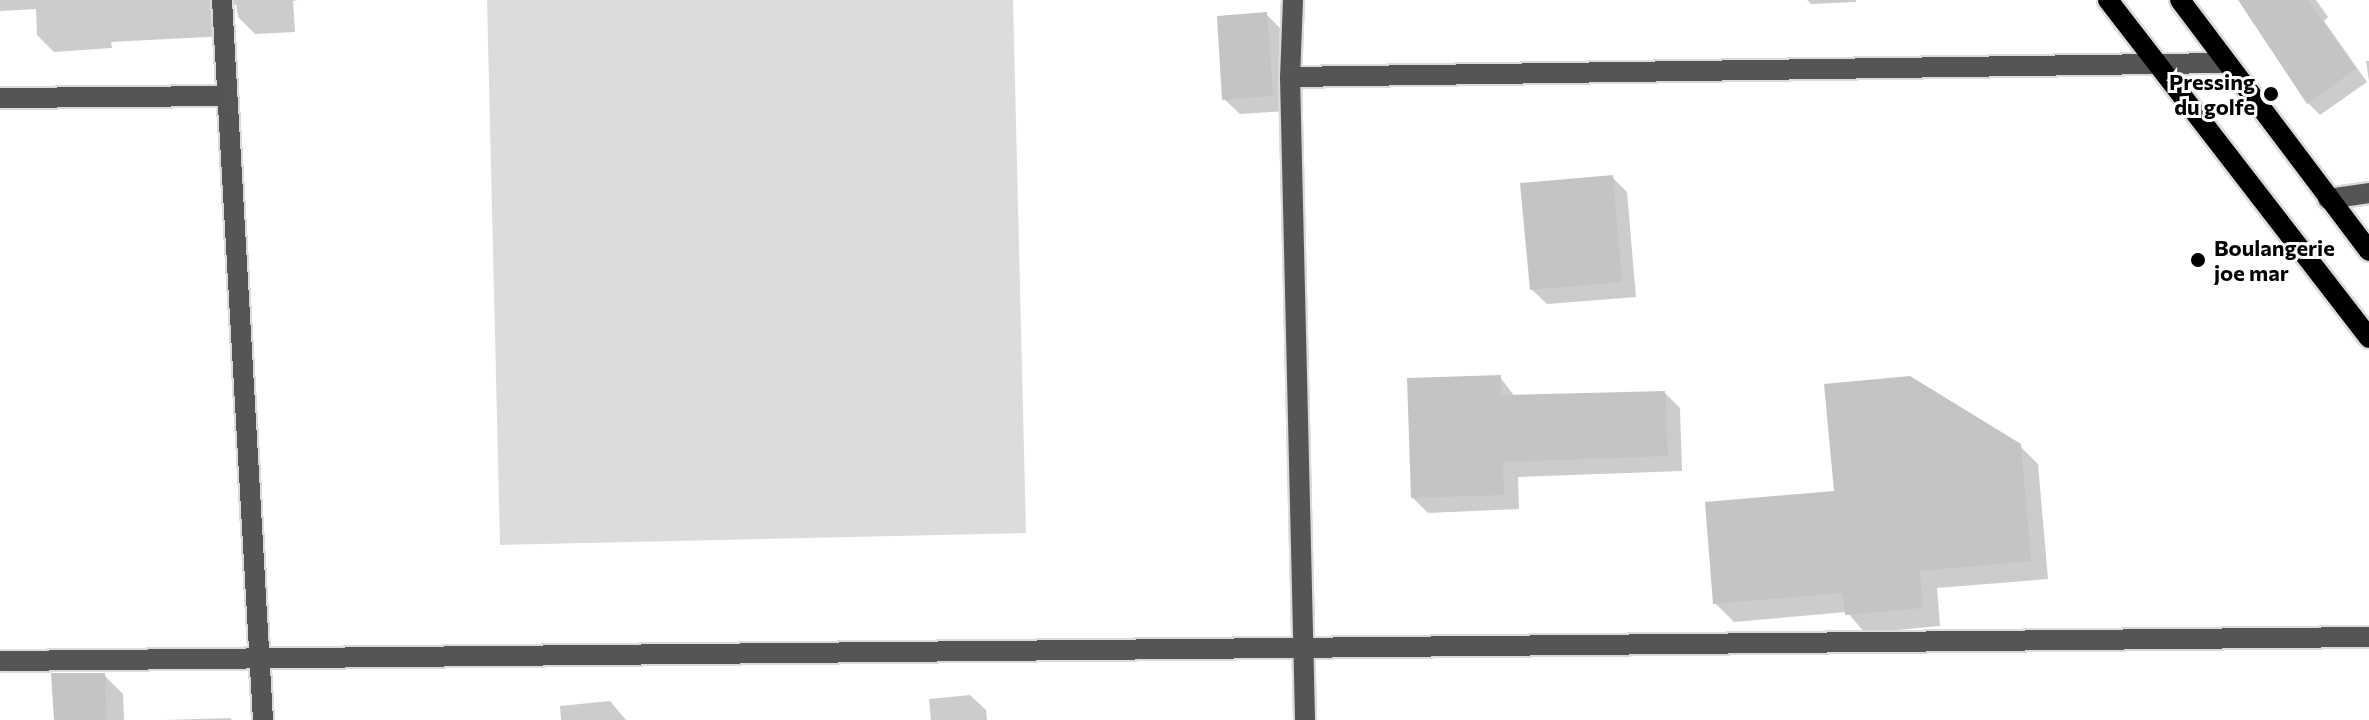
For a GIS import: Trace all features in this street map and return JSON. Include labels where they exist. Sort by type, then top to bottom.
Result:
[{"type":"main road","points":[[2108,0],[2369,338]]},
{"type":"main road","points":[[2180,0],[2369,251]]},
{"type":"street","points":[[222,0],[224,96],[263,720]]},
{"type":"street","points":[[1293,0],[1290,77],[1305,720]]},
{"type":"street","points":[[1290,77],[2156,60],[2226,63]]},
{"type":"street","points":[[0,98],[224,96]]},
{"type":"street","points":[[2328,199],[2369,193]]},
{"type":"street","points":[[0,661],[261,662],[2369,637]]},
{"type":"shaded area","points":[[487,0],[1013,0],[1026,533],[500,545]]},
{"type":"building","points":[[2238,0],[2308,0],[2356,69],[2307,104]]},
{"type":"building","points":[[1267,12],[1273,96],[1222,100],[1217,16]]},
{"type":"building","points":[[1613,175],[1622,282],[1530,290],[1520,183]]},
{"type":"building","points":[[1501,375],[1501,395],[1665,391],[1668,456],[1503,462],[1504,495],[1411,498],[1407,378]]},
{"type":"building","points":[[1910,376],[2021,444],[2031,561],[1920,571],[1923,608],[1845,615],[1843,593],[1713,604],[1705,502],[1834,491],[1824,384]]},
{"type":"building","points":[[51,673],[105,673],[106,720],[54,720]]},
{"type":"place","name":"Pressing du golfe","points":[[2271,94]]},
{"type":"place","name":"Boulangerie joe mar","points":[[2198,260]]}]
